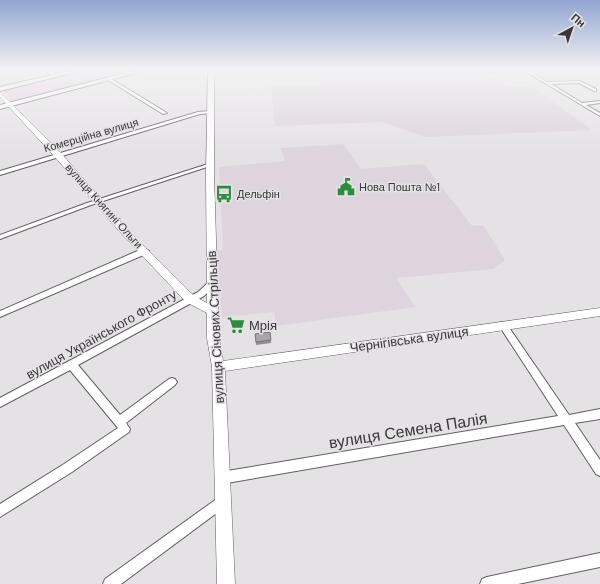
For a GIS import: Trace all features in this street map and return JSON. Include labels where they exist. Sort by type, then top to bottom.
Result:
[{"type":"main road","points":[[0,107],[37,97]]},
{"type":"street","name":"вулиця Княгині Ольги","points":[[3,97],[58,155],[123,230],[145,251],[190,300],[213,311]]},
{"type":"street","points":[[139,97],[165,113]]},
{"type":"street","name":"вулиця Січових Стрільців","points":[[211,97],[210,165],[213,338],[218,367],[226,584]]},
{"type":"street","points":[[570,97],[600,115]]},
{"type":"street","points":[[582,104],[600,102]]},
{"type":"street","name":"Комерційна вулиця","points":[[0,173],[200,113],[211,112]]},
{"type":"street","points":[[0,237],[97,201],[210,165]]},
{"type":"street","points":[[0,314],[145,251]]},
{"type":"street","name":"вулиця Українського Фронту","points":[[0,403],[201,294],[212,284]]},
{"type":"street","points":[[190,300],[208,323],[213,338]]},
{"type":"street","name":"Чернігівська вулиця","points":[[218,367],[600,312]]},
{"type":"street","points":[[503,326],[600,470]]},
{"type":"street","points":[[0,511],[68,468],[125,429],[72,365]]},
{"type":"street","points":[[119,422],[172,382]]},
{"type":"street","name":"вулиця Семена Палія","points":[[221,478],[567,421],[600,414]]},
{"type":"street","points":[[110,584],[222,502]]},
{"type":"street","points":[[487,584],[600,560]]},
{"type":"shaded area","points":[[8,97],[31,97],[12,102]]},
{"type":"shaded area","points":[[272,97],[547,97],[592,130],[425,137],[383,122],[275,126]]},
{"type":"shaded area","points":[[343,144],[361,169],[424,164],[472,226],[483,225],[505,260],[493,269],[396,278],[415,307],[276,326],[274,312],[222,317],[217,250],[223,250],[219,167],[285,161],[281,148]]},
{"type":"building","points":[[270,332],[271,340],[256,342],[255,334]]},
{"type":"place","name":"Нова Пошта №1","points":[[346,187]]},
{"type":"place","name":"Дельфін","points":[[224,194]]},
{"type":"place","name":"Мрія","points":[[236,325]]}]
